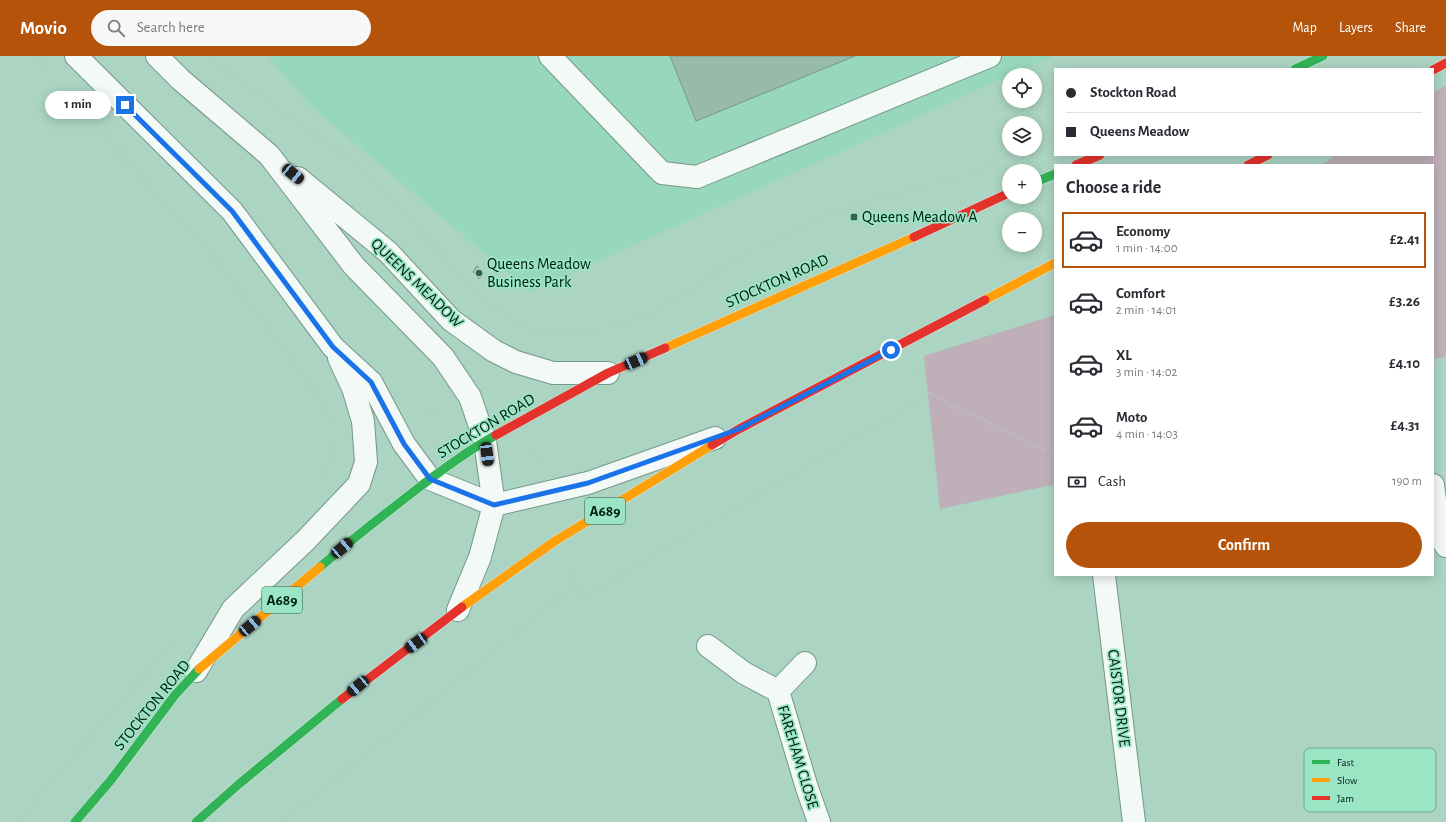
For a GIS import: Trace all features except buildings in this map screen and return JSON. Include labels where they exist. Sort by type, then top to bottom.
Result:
[{"type":"highway","points":[[1298,68],[1323,56]]},
{"type":"highway","points":[[1434,69],[1446,63]]},
{"type":"highway","points":[[1078,164],[1098,156]]},
{"type":"highway","points":[[1250,164],[1266,156]]},
{"type":"highway","points":[[1042,179],[1054,174]]},
{"type":"highway","name":"STOCKTON ROAD","points":[[74,822],[111,780],[193,675],[354,538],[430,479],[485,441],[608,373],[1002,197]]},
{"type":"highway","name":"A689","points":[[196,822],[239,784],[358,686],[458,610],[555,541],[739,429],[1054,264]]},
{"type":"street","points":[[76,56],[232,211],[333,347],[353,388],[363,421],[366,462],[359,484],[306,540],[233,609],[193,675]]},
{"type":"street","name":"QUEENS MEADOW","points":[[157,56],[181,80],[269,155],[388,252],[451,320],[494,351],[516,362],[553,373],[608,373]]},
{"type":"street","points":[[550,56],[662,173],[697,177],[990,56]]},
{"type":"street","name":"QUEENS MEADOW","points":[[269,155],[354,266],[443,357],[470,397],[485,441],[494,505]]},
{"type":"street","points":[[333,347],[371,382],[404,444],[430,479],[494,505],[588,483],[739,429]]},
{"type":"street","points":[[1434,492],[1440,536],[1446,546]]},
{"type":"street","points":[[458,610],[480,557],[494,505]]},
{"type":"street","name":"CAISTOR DRIVE","points":[[1104,576],[1134,822]]},
{"type":"street","name":"FAREHAM CLOSE","points":[[708,646],[744,673],[778,691],[807,788],[819,822]]},
{"type":"street","name":"FAREHAM CLOSE","points":[[778,691],[805,663]]},
{"type":"path","points":[[206,56],[360,168],[480,298],[529,329],[557,332],[590,332],[646,317],[752,249],[850,206],[966,174],[1009,156]]},
{"type":"path","points":[[1211,68],[1236,56]]},
{"type":"path","points":[[145,125],[118,153],[200,240],[287,353],[316,394],[334,428],[331,461]]},
{"type":"path","points":[[1042,142],[1054,136]]},
{"type":"path","points":[[1434,366],[1446,355]]},
{"type":"path","points":[[282,822],[577,584]]},
{"type":"shaded area","name":"Queens Meadow Business Park","points":[[268,56],[1053,56],[1026,68],[1002,68],[1002,79],[530,292],[311,106]]},
{"type":"shaded area","points":[[1446,85],[1446,357],[1434,359],[1434,164],[1322,164],[1334,156],[1434,156],[1434,92]]},
{"type":"shaded area","points":[[1054,315],[1054,485],[940,509],[924,356]]},
{"type":"traffic: fast","points":[[1297,68],[1323,56]]},
{"type":"traffic: fast","points":[[1042,179],[1054,174]]},
{"type":"traffic: fast","points":[[320,567],[429,480],[462,456],[496,435]]},
{"type":"traffic: fast","points":[[75,822],[111,780],[175,695],[199,669]]},
{"type":"traffic: fast","points":[[196,822],[239,784],[342,699]]},
{"type":"traffic: slow","points":[[665,348],[914,237]]},
{"type":"traffic: slow","points":[[985,300],[1054,264]]},
{"type":"traffic: slow","points":[[462,607],[555,541],[712,445]]},
{"type":"traffic: slow","points":[[199,669],[320,567]]},
{"type":"traffic: jam","points":[[1434,69],[1446,63]]},
{"type":"traffic: jam","points":[[1078,164],[1098,156]]},
{"type":"traffic: jam","points":[[1250,164],[1266,156]]},
{"type":"traffic: jam","points":[[914,237],[1002,196]]},
{"type":"traffic: jam","points":[[712,445],[739,429],[985,300]]},
{"type":"traffic: jam","points":[[496,435],[608,373],[665,348]]},
{"type":"traffic: jam","points":[[342,699],[462,607]]},
{"type":"place","name":"Queens Meadow A","points":[[854,217]]},
{"type":"place","name":"Queens Meadow Business Park","points":[[479,273]]},
{"type":"route","points":[[125,105],[232,211],[333,347],[371,382],[404,444],[430,479],[494,505],[588,483],[739,429],[891,350]]}]
